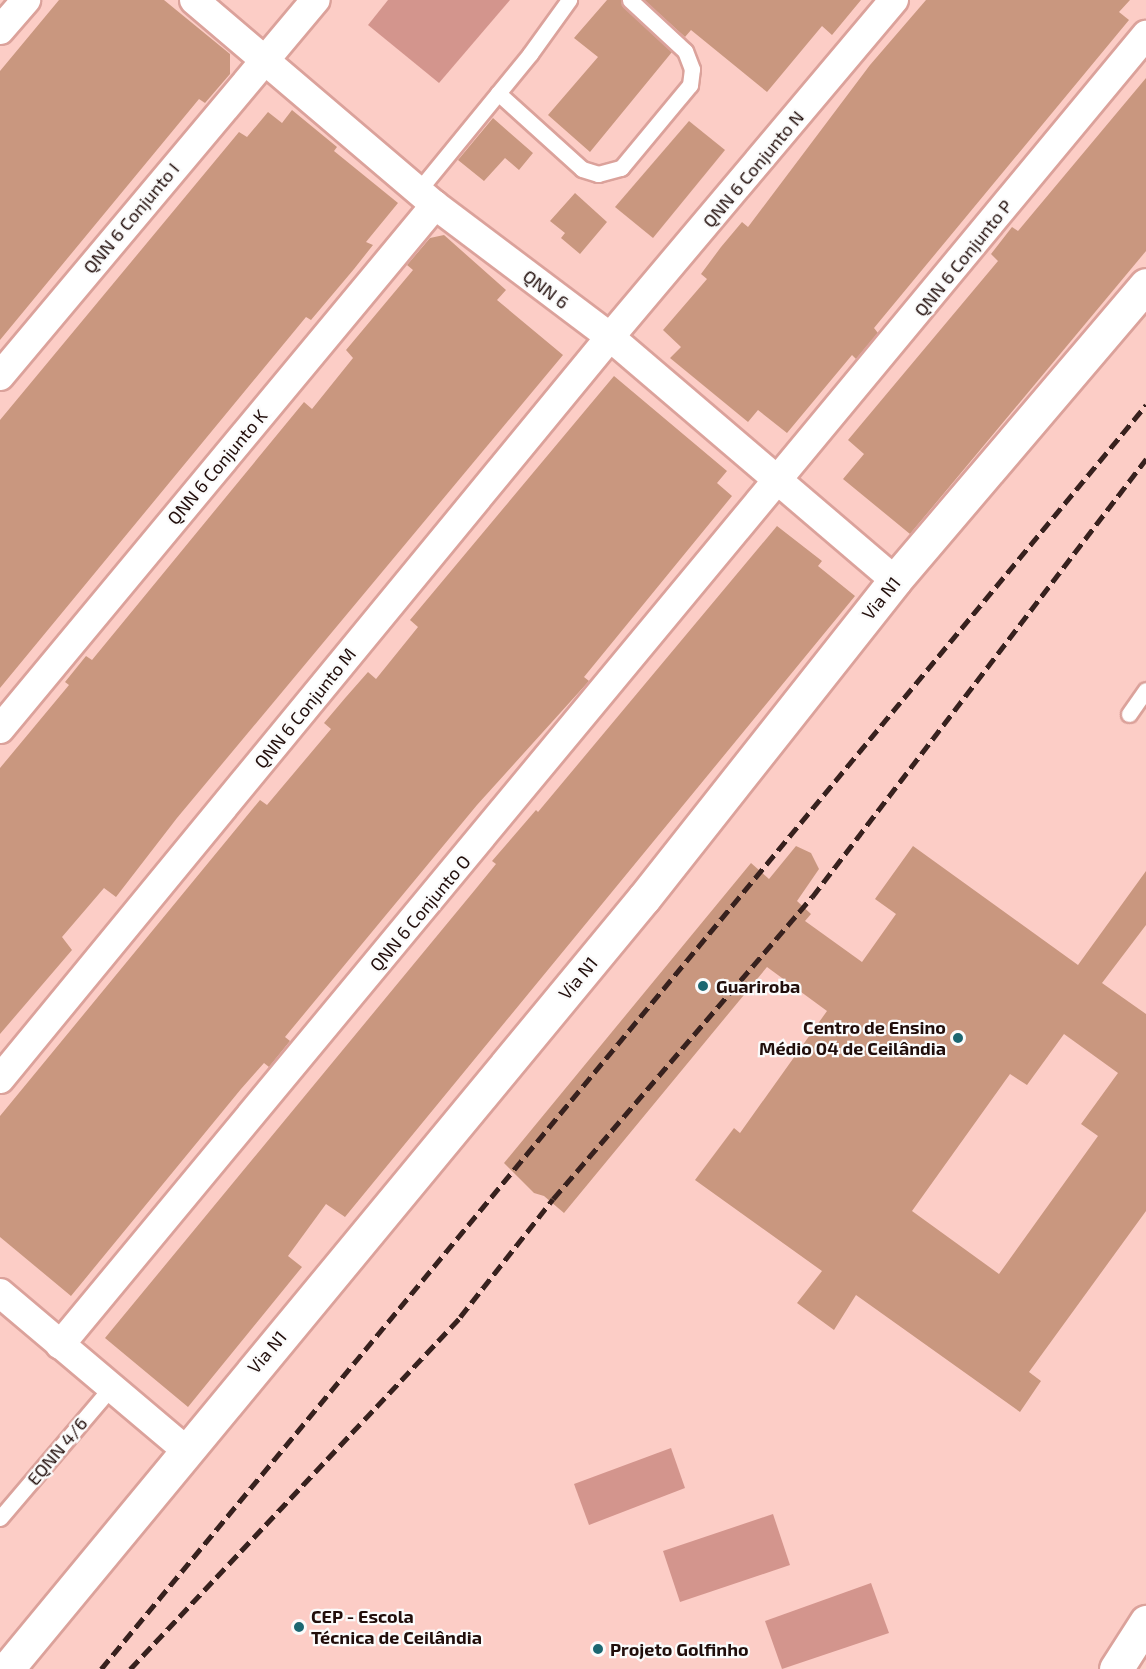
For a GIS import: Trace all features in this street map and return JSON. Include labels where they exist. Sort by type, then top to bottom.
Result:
[{"type":"street","points":[[0,30],[26,0]]},
{"type":"street","name":"QNN 6","points":[[194,0],[263,61],[427,198],[610,337],[895,580]]},
{"type":"street","name":"QNN 6 Conjunto I","points":[[0,376],[315,0]]},
{"type":"street","name":"QNN 6 Conjunto N","points":[[610,337],[894,0]]},
{"type":"street","name":"QNN 6 Conjunto P","points":[[780,481],[1146,35]]},
{"type":"street","name":"QNN 6 Conjunto K","points":[[0,729],[427,198]]},
{"type":"street","name":"Via N1","points":[[7,1669],[186,1449],[644,898],[895,580],[1146,285]]},
{"type":"street","name":"QNN 6 Conjunto M","points":[[0,1079],[610,337]]},
{"type":"street","name":"QNN 6 Conjunto O","points":[[60,1345],[780,481]]},
{"type":"street","points":[[0,1293],[60,1345],[113,1385],[186,1449]]},
{"type":"street","points":[[1116,1669],[1146,1622]]},
{"type":"lane","points":[[427,198],[498,93],[569,0]]},
{"type":"lane","points":[[498,93],[582,169],[598,174],[621,168],[690,85],[692,69],[685,51],[630,0]]},
{"type":"lane","points":[[1129,714],[1146,690]]},
{"type":"lane","name":"EQNN 4/6","points":[[0,1518],[113,1385]]},
{"type":"shaded area","points":[[388,0],[510,0],[439,83],[368,25]]},
{"type":"shaded area","points":[[671,1448],[685,1488],[589,1525],[574,1484]]},
{"type":"shaded area","points":[[773,1514],[790,1565],[680,1602],[663,1551]]},
{"type":"shaded area","points":[[871,1583],[889,1633],[782,1669],[765,1621]]},
{"type":"building","points":[[59,0],[164,0],[230,54],[230,74],[205,103],[199,99],[0,340],[0,71]]},
{"type":"building","points":[[607,0],[621,0],[672,52],[590,152],[548,115],[598,57],[574,38]]},
{"type":"building","points":[[644,0],[861,0],[832,35],[822,26],[767,92],[691,30],[685,37]]},
{"type":"building","points":[[926,0],[1130,0],[1119,12],[1129,20],[874,328],[878,333],[856,359],[852,355],[787,433],[758,410],[748,422],[670,358],[681,347],[663,330],[707,279],[701,274],[721,247],[742,222],[748,227],[870,65]]},
{"type":"building","points":[[1146,78],[1146,251],[910,534],[843,479],[864,454],[848,440],[998,261],[991,254],[1012,227],[1018,231]]},
{"type":"building","points":[[292,110],[337,147],[334,151],[398,203],[366,242],[373,245],[354,269],[311,320],[306,317],[0,688],[0,420],[239,132],[247,137],[268,112],[282,123]]},
{"type":"building","points":[[493,118],[533,153],[519,170],[505,158],[484,181],[458,160]]},
{"type":"building","points":[[689,121],[725,150],[653,238],[615,207]]},
{"type":"building","points":[[575,193],[607,222],[580,254],[561,238],[565,233],[550,221]]},
{"type":"building","points":[[444,235],[506,290],[497,300],[563,355],[177,818],[116,897],[104,888],[62,937],[72,950],[0,1034],[0,768],[69,685],[65,682],[86,656],[92,660],[304,402],[312,409],[353,358],[346,350],[413,270],[407,265],[430,238]]},
{"type":"building","points":[[614,376],[727,471],[717,483],[732,496],[584,677],[589,681],[477,805],[285,1037],[290,1041],[269,1067],[264,1063],[241,1089],[71,1296],[0,1237],[0,1116],[260,800],[267,805],[331,729],[324,723],[346,697],[368,672],[376,679],[418,627],[410,620]]},
{"type":"building","points":[[777,526],[822,561],[818,566],[855,596],[345,1217],[326,1204],[288,1256],[302,1267],[188,1407],[105,1338],[496,864],[492,861],[536,810],[538,812]]},
{"type":"building","points":[[796,846],[811,853],[819,869],[797,901],[811,914],[805,921],[862,962],[896,914],[875,899],[913,846],[1078,965],[1146,871],[1146,925],[1102,983],[1146,1014],[1146,1211],[1029,1372],[1041,1381],[1020,1412],[856,1295],[834,1330],[797,1303],[822,1271],[695,1180],[734,1128],[740,1133],[827,1011],[767,967],[564,1213],[544,1196],[534,1193],[504,1163],[751,863],[769,879]],"holes":[[[1064,1034],[1118,1073],[1081,1124],[1098,1136],[999,1274],[912,1211],[1010,1074],[1027,1085]]]},
{"type":"railway","points":[[101,1669],[1146,405]]},
{"type":"railway","points":[[130,1669],[460,1317],[553,1199],[812,897],[1146,459]]},
{"type":"place","name":"Guariroba","points":[[703,986]]},
{"type":"place","name":"Centro de Ensino Médio 04 de Ceilândia","points":[[958,1038]]},
{"type":"place","name":"CEP - Escola Técnica de Ceilândia","points":[[299,1627]]},
{"type":"place","name":"Projeto Golfinho","points":[[598,1649]]}]
